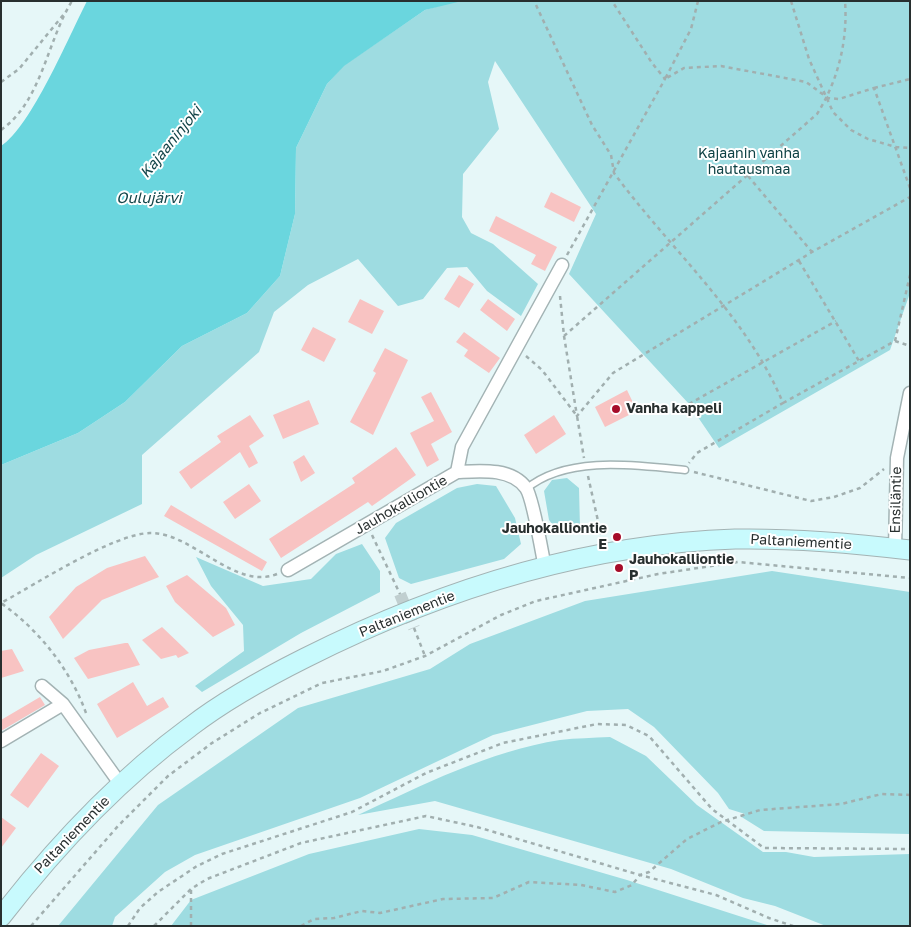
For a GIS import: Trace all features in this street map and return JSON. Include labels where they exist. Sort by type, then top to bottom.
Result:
[{"type":"street","points":[[457,472],[462,447],[562,265]]},
{"type":"street","name":"Ensiläntie","points":[[902,549],[896,458],[910,393]]},
{"type":"street","name":"Jauhokalliontie","points":[[288,570],[457,472],[488,470],[512,478],[526,488]]},
{"type":"street","points":[[526,488],[545,568]]},
{"type":"street","name":"Paltaniementie","points":[[1,917],[33,875],[121,785],[190,726],[270,676],[336,643],[431,602],[545,568],[606,554],[671,544],[735,540],[814,540],[902,549]]},
{"type":"street","points":[[42,686],[63,704],[121,785]]},
{"type":"street","points":[[1,741],[63,704]]},
{"type":"lane","points":[[526,488],[539,478],[586,467],[624,463],[684,470]]},
{"type":"path","points":[[1,82],[19,69],[72,1]]},
{"type":"path","points":[[612,1],[652,64],[665,79]]},
{"type":"path","points":[[606,554],[580,444],[578,416],[564,336],[559,287],[562,265],[614,173],[691,29],[698,1]]},
{"type":"path","points":[[791,1],[809,59],[833,112],[851,130],[868,139],[896,147],[910,148]]},
{"type":"path","points":[[564,336],[817,114],[828,98],[838,68],[843,43],[845,1]]},
{"type":"path","points":[[536,5],[592,124],[611,155],[614,173],[672,242],[722,306],[763,364],[776,385],[783,403]]},
{"type":"path","points":[[1,130],[22,108],[41,74],[66,11]]},
{"type":"path","points":[[665,79],[684,68],[721,66],[806,82],[828,98],[838,99],[910,79]]},
{"type":"path","points":[[874,88],[910,188]]},
{"type":"path","points":[[748,176],[812,252]]},
{"type":"path","points":[[578,416],[613,373],[812,252],[910,197]]},
{"type":"path","points":[[799,260],[859,360]]},
{"type":"path","points":[[895,341],[910,275]]},
{"type":"path","points":[[689,404],[763,364],[836,321]]},
{"type":"path","points":[[896,458],[860,488],[834,497],[811,501],[684,470],[697,453],[859,360],[895,341],[910,346]]},
{"type":"path","points":[[516,346],[542,370],[578,416]]},
{"type":"path","points":[[367,524],[400,594]]},
{"type":"path","points":[[89,738],[86,714],[80,699],[41,636],[22,617],[1,603],[103,548],[132,535],[152,533],[177,540],[248,575],[267,578],[288,570]]},
{"type":"path","points":[[31,926],[118,826],[168,776],[212,743],[260,713],[322,683],[383,671],[425,656],[501,615],[536,601],[658,574],[738,562],[910,578]]},
{"type":"path","points":[[414,628],[425,656]]},
{"type":"path","points":[[128,926],[140,908],[158,892],[197,866],[222,854],[352,812],[426,773],[503,743],[596,724],[626,725],[649,736],[712,809],[764,848],[910,849]]},
{"type":"path","points":[[300,926],[314,919],[334,918],[362,911],[380,913],[443,899],[493,898],[529,882],[581,885],[616,892],[632,885],[640,875],[649,872],[687,839],[726,820],[760,810],[841,804],[882,794],[910,795]]},
{"type":"path","points":[[154,926],[191,889],[207,878],[301,843],[426,816],[477,827],[640,875],[716,895],[769,918],[793,926]]},
{"type":"path","points":[[191,889],[191,926]]},
{"type":"green space","name":"Kajaanin vanha hautausmaa","points":[[456,1],[910,1],[910,293],[890,350],[719,448],[689,404],[569,274],[596,214],[495,61],[488,82],[499,129],[463,174],[462,217],[471,233],[493,244],[538,284],[521,316],[487,291],[467,267],[447,268],[423,299],[398,306],[358,259],[308,285],[274,312],[259,352],[142,455],[142,504],[36,555],[1,578],[1,465],[78,433],[125,402],[182,346],[247,313],[280,276],[295,214],[296,148],[327,84],[343,66],[425,10]]},
{"type":"green space","points":[[567,478],[579,488],[580,528],[561,535],[549,520],[544,491],[552,480]]},
{"type":"green space","points":[[477,484],[496,486],[515,518],[521,544],[504,559],[411,584],[399,578],[385,538],[396,523],[457,488]]},
{"type":"green space","points":[[362,544],[380,571],[380,592],[301,633],[202,692],[195,686],[244,651],[243,625],[211,586],[196,557],[263,586],[311,579],[336,554]]},
{"type":"green space","points":[[772,571],[910,592],[910,834],[764,831],[740,816],[745,814],[729,809],[718,793],[654,727],[628,709],[587,711],[493,735],[360,798],[195,855],[165,872],[115,917],[112,926],[58,926],[158,805],[298,708],[430,669],[470,644],[585,601]]},
{"type":"green space","points":[[610,737],[646,756],[697,805],[763,852],[786,852],[814,857],[910,854],[910,926],[826,926],[775,906],[743,898],[671,869],[435,801],[358,815],[457,770],[508,752],[560,740]]},
{"type":"green space","points":[[419,829],[472,835],[627,880],[770,926],[171,926],[191,900],[309,854]]},
{"type":"water","name":"Oulujärvi","points":[[87,1],[462,1],[425,10],[344,66],[327,84],[296,148],[295,214],[280,276],[247,313],[182,346],[125,402],[78,433],[1,465],[1,146],[13,136],[37,101]]},
{"type":"building","points":[[551,192],[581,207],[574,222],[544,207]]},
{"type":"building","points":[[496,216],[557,247],[545,271],[531,264],[536,255],[489,231]]},
{"type":"building","points":[[459,275],[474,284],[459,308],[444,299]]},
{"type":"building","points":[[360,299],[384,311],[372,334],[348,322]]},
{"type":"building","points":[[488,299],[515,319],[507,331],[480,310]]},
{"type":"building","points":[[313,327],[336,339],[324,362],[301,350]]},
{"type":"building","points":[[464,332],[500,358],[489,373],[464,356],[468,350],[456,342]]},
{"type":"building","points":[[385,348],[408,360],[373,435],[350,422],[376,373],[373,371]]},
{"type":"building","name":"Vanha kappeli","points":[[627,390],[637,411],[605,427],[595,407]]},
{"type":"building","points":[[431,392],[452,432],[431,444],[439,460],[427,467],[410,433],[434,421],[421,397]]},
{"type":"building","points":[[309,400],[319,424],[283,439],[273,415]]},
{"type":"building","points":[[250,415],[264,436],[249,446],[258,463],[249,468],[240,452],[191,489],[179,472],[221,442],[217,436]]},
{"type":"building","points":[[554,415],[566,434],[536,454],[524,435]]},
{"type":"building","points":[[396,447],[416,475],[372,506],[368,502],[281,558],[269,539],[355,483],[352,478]]},
{"type":"building","points":[[304,455],[315,473],[301,482],[293,462]]},
{"type":"building","points":[[249,484],[261,501],[235,519],[223,502]]},
{"type":"building","points":[[171,505],[267,562],[262,571],[164,516]]},
{"type":"building","points":[[145,556],[159,577],[102,600],[63,639],[49,617],[76,587],[107,568]]},
{"type":"building","points":[[187,575],[226,608],[235,625],[213,637],[175,602],[166,586]]},
{"type":"building","points":[[162,627],[189,653],[178,658],[176,655],[161,659],[142,640]]},
{"type":"building","points":[[128,643],[140,665],[88,679],[74,658],[89,650]]},
{"type":"building","points":[[12,649],[24,671],[1,678],[1,651]]},
{"type":"building","points":[[133,682],[147,706],[163,697],[169,707],[117,738],[97,704]]},
{"type":"building","points":[[40,697],[45,705],[1,731],[1,720]]},
{"type":"building","points":[[41,753],[59,766],[28,808],[10,795]]},
{"type":"building","points":[[1,817],[16,828],[1,848]]},
{"type":"tunnel","points":[[400,594],[414,628]]},
{"type":"place","name":"Vanha kappeli","points":[[616,409]]},
{"type":"place","name":"Jauhokalliontie E","points":[[617,537]]},
{"type":"place","name":"Jauhokalliontie P","points":[[619,568]]},
{"type":"water label","name":"Kajaaninjoki","points":[[171,142]]}]
